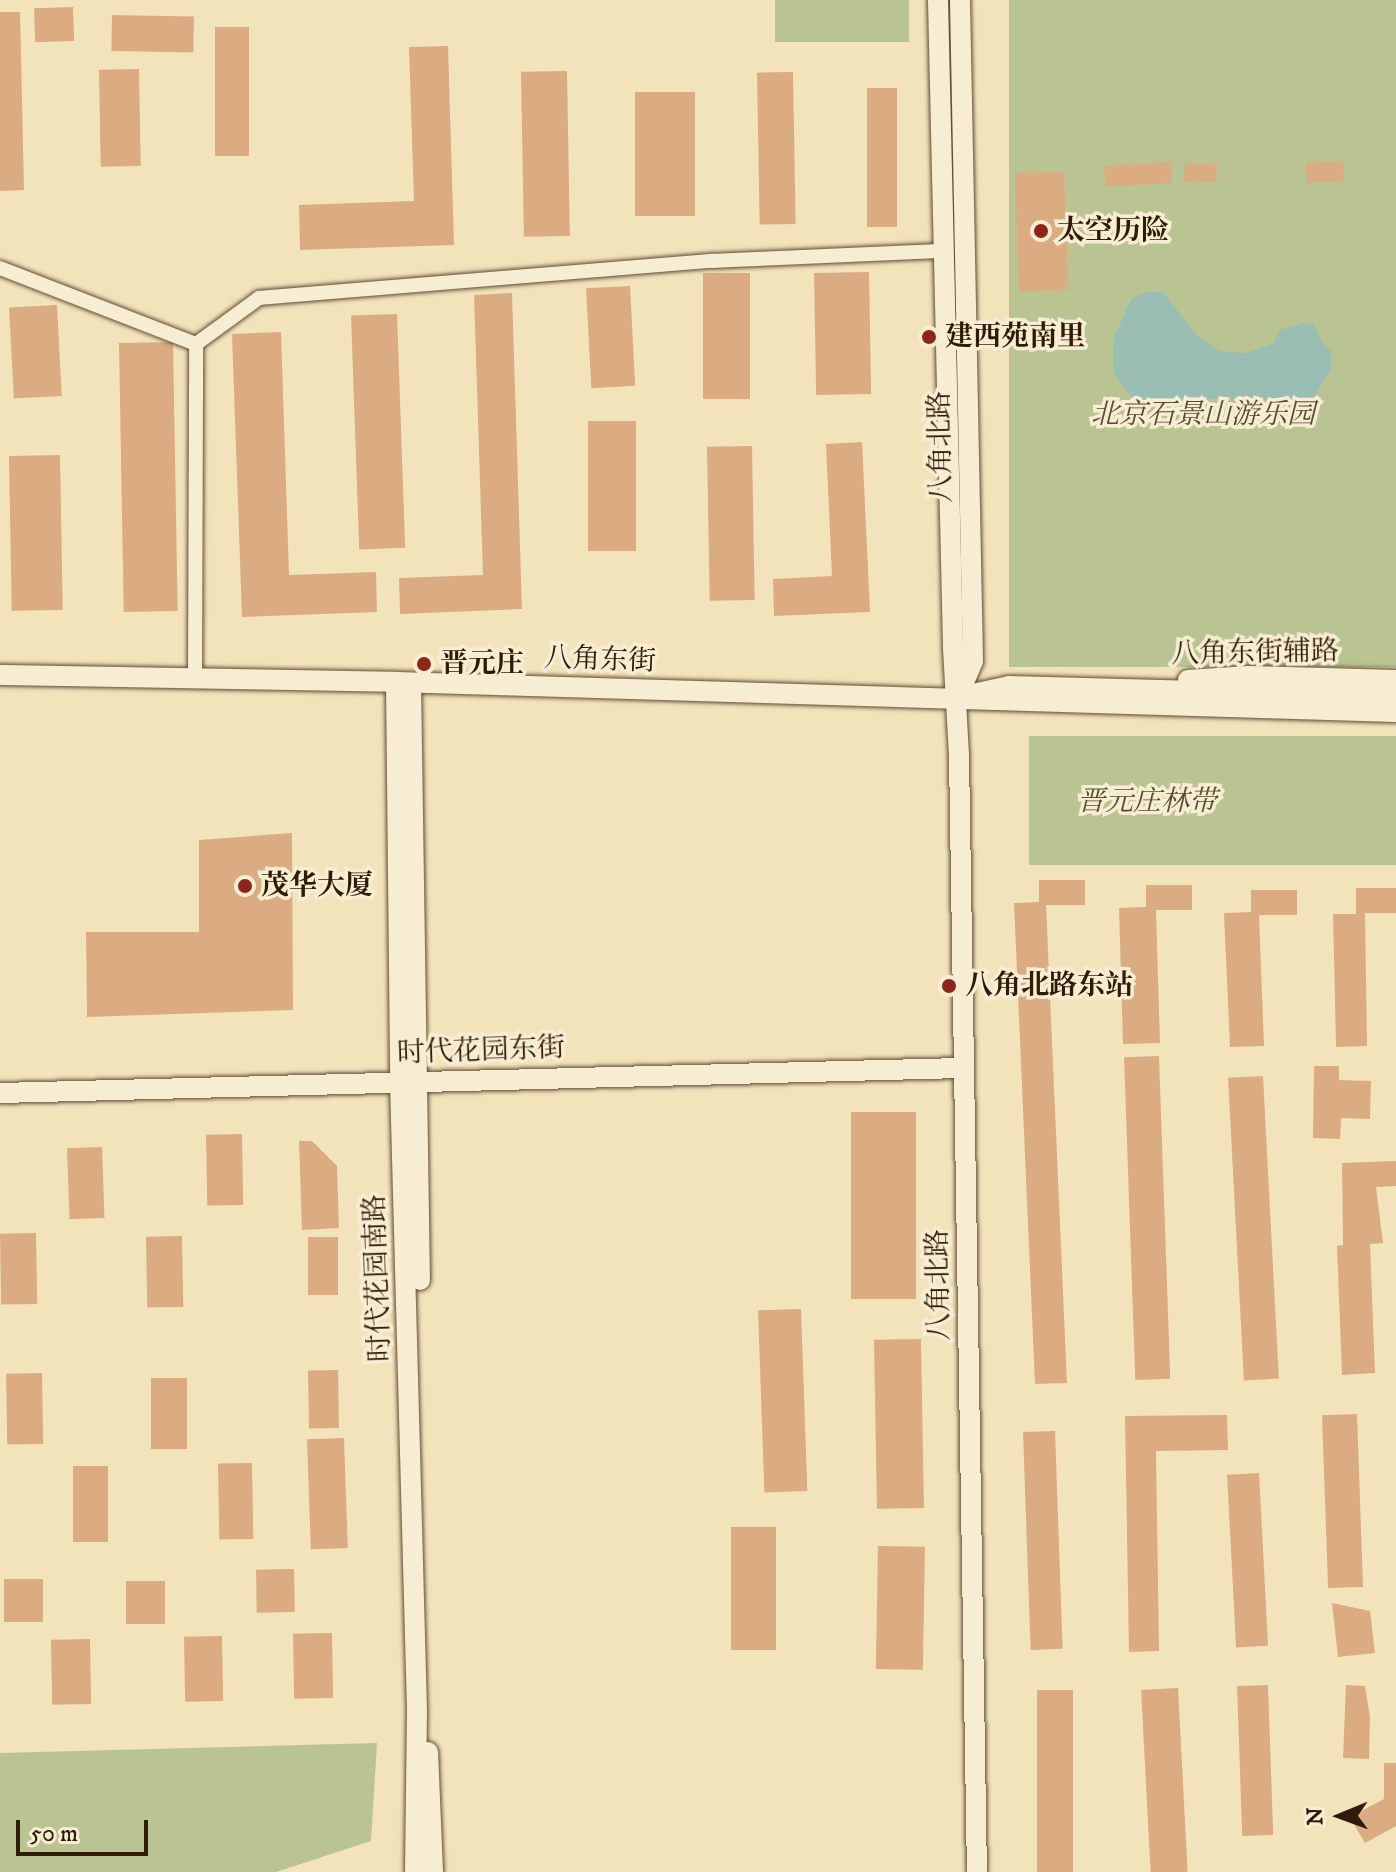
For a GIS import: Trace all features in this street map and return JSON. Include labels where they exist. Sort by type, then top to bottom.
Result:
[{"type":"street","name":"八角北路","points":[[938,0],[953,648],[958,698],[977,1872]]},
{"type":"street","name":"八角北路","points":[[958,698],[973,661],[960,0]]},
{"type":"street","points":[[196,344],[259,298],[712,261],[944,251]]},
{"type":"street","points":[[0,268],[196,344]]},
{"type":"street","points":[[195,681],[196,344]]},
{"type":"street","name":"八角东街","points":[[0,675],[403,683],[1396,712]]},
{"type":"street","name":"八角东街辅路","points":[[1117,689],[1249,676],[1396,680]]},
{"type":"street","name":"时代花园南路","points":[[403,683],[417,1694],[415,1872]]},
{"type":"street","name":"八角东街","points":[[958,698],[1009,686],[1396,696]]},
{"type":"street","name":"时代花园东街","points":[[0,1093],[963,1068]]},
{"type":"street","name":"时代花园南路","points":[[408,1082],[433,1872]]},
{"type":"green space","points":[[775,0],[909,0],[909,42],[775,42]]},
{"type":"green space","name":"北京石景山游乐园","points":[[1009,0],[1396,0],[1396,667],[1009,667]]},
{"type":"green space","name":"晋元庄林带","points":[[1029,736],[1396,736],[1396,865],[1029,865]]},
{"type":"green space","points":[[377,1743],[371,1841],[276,1872],[0,1872],[0,1753]]},
{"type":"water","points":[[1148,292],[1163,292],[1196,334],[1219,351],[1247,353],[1274,343],[1279,330],[1303,323],[1314,324],[1322,342],[1331,351],[1331,369],[1308,407],[1291,411],[1265,412],[1242,406],[1226,396],[1165,409],[1145,406],[1131,396],[1114,374],[1113,353],[1114,338],[1131,299]]},
{"type":"building","points":[[73,7],[74,41],[35,42],[34,8]]},
{"type":"building","points":[[0,12],[20,12],[24,190],[0,191]]},
{"type":"building","points":[[112,15],[194,16],[193,52],[111,51]]},
{"type":"building","points":[[215,27],[249,27],[249,156],[215,156]]},
{"type":"building","points":[[448,46],[454,245],[300,250],[299,205],[414,201],[409,47]]},
{"type":"building","points":[[139,69],[141,166],[101,167],[99,70]]},
{"type":"building","points":[[567,71],[570,236],[524,237],[521,72]]},
{"type":"building","points":[[793,72],[796,224],[760,225],[757,73]]},
{"type":"building","points":[[867,88],[897,88],[897,227],[867,227]]},
{"type":"building","points":[[635,92],[695,92],[695,216],[635,216]]},
{"type":"building","points":[[1343,161],[1344,181],[1307,183],[1306,163]]},
{"type":"building","points":[[1171,162],[1172,183],[1105,186],[1104,166]]},
{"type":"building","points":[[1185,163],[1217,164],[1216,182],[1184,181]]},
{"type":"building","name":"太空历险","points":[[1064,171],[1068,290],[1019,292],[1015,173]]},
{"type":"building","points":[[869,272],[871,394],[816,395],[814,273]]},
{"type":"building","points":[[703,273],[750,273],[750,399],[703,399]]},
{"type":"building","points":[[630,286],[635,386],[591,388],[586,288]]},
{"type":"building","points":[[512,293],[522,609],[400,614],[399,578],[483,575],[474,295]]},
{"type":"building","points":[[57,305],[62,396],[14,398],[9,308]]},
{"type":"building","points":[[397,314],[405,548],[359,549],[351,316]]},
{"type":"building","points":[[281,332],[289,575],[376,572],[377,612],[242,617],[232,334]]},
{"type":"building","points":[[173,342],[178,611],[124,612],[119,343]]},
{"type":"building","points":[[588,421],[636,421],[636,551],[588,551]]},
{"type":"building","points":[[862,442],[870,612],[774,616],[773,579],[832,576],[826,444]]},
{"type":"building","points":[[752,446],[755,600],[710,601],[707,447]]},
{"type":"building","points":[[60,455],[63,610],[12,611],[9,456]]},
{"type":"building","name":"茂华大厦","points":[[292,833],[293,1010],[87,1017],[86,932],[199,932],[199,840]]},
{"type":"building","points":[[1039,880],[1085,880],[1085,905],[1046,905],[1067,1383],[1035,1384],[1014,903],[1039,902]]},
{"type":"building","points":[[1146,885],[1192,885],[1192,910],[1156,910],[1160,1043],[1123,1044],[1119,908],[1146,907]]},
{"type":"building","points":[[1356,888],[1396,888],[1396,913],[1365,913],[1367,1046],[1336,1047],[1333,914],[1356,914]]},
{"type":"building","points":[[1251,890],[1297,890],[1297,915],[1259,915],[1264,1046],[1230,1047],[1224,913],[1251,912]]},
{"type":"building","points":[[1159,1056],[1170,1379],[1135,1380],[1124,1057]]},
{"type":"building","points":[[1314,1066],[1339,1066],[1339,1080],[1371,1081],[1370,1119],[1341,1118],[1340,1139],[1313,1138]]},
{"type":"building","points":[[1263,1076],[1279,1379],[1244,1380],[1228,1078]]},
{"type":"building","points":[[851,1112],[916,1112],[916,1299],[851,1299]]},
{"type":"building","points":[[242,1134],[243,1205],[207,1206],[206,1135]]},
{"type":"building","points":[[299,1141],[312,1141],[337,1166],[339,1228],[302,1230]]},
{"type":"building","points":[[102,1147],[104,1218],[69,1219],[67,1148]]},
{"type":"building","points":[[1396,1161],[1396,1186],[1376,1187],[1383,1243],[1370,1244],[1375,1373],[1342,1375],[1337,1246],[1343,1245],[1342,1163]]},
{"type":"building","points":[[36,1233],[37,1304],[1,1305],[0,1234]]},
{"type":"building","points":[[182,1236],[183,1307],[147,1308],[146,1237]]},
{"type":"building","points":[[308,1237],[338,1237],[338,1295],[308,1295]]},
{"type":"building","points":[[801,1309],[807,1491],[764,1492],[758,1311]]},
{"type":"building","points":[[921,1339],[924,1508],[877,1509],[874,1340]]},
{"type":"building","points":[[338,1370],[339,1428],[309,1429],[308,1371]]},
{"type":"building","points":[[42,1373],[43,1444],[7,1445],[6,1374]]},
{"type":"building","points":[[151,1378],[187,1378],[187,1449],[151,1449]]},
{"type":"building","points":[[1357,1414],[1363,1587],[1328,1588],[1322,1415]]},
{"type":"building","points":[[1227,1415],[1228,1450],[1156,1451],[1159,1651],[1129,1652],[1125,1416]]},
{"type":"building","points":[[1055,1431],[1063,1649],[1031,1650],[1023,1432]]},
{"type":"building","points":[[344,1438],[348,1548],[311,1549],[307,1439]]},
{"type":"building","points":[[252,1463],[253,1539],[219,1540],[218,1464]]},
{"type":"building","points":[[73,1466],[108,1466],[108,1542],[73,1542]]},
{"type":"building","points":[[1259,1473],[1268,1646],[1236,1647],[1227,1475]]},
{"type":"building","points":[[731,1527],[776,1527],[776,1650],[731,1650]]},
{"type":"building","points":[[878,1546],[925,1547],[923,1670],[876,1669]]},
{"type":"building","points":[[294,1569],[295,1612],[257,1613],[256,1570]]},
{"type":"building","points":[[4,1579],[43,1579],[43,1622],[4,1622]]},
{"type":"building","points":[[126,1581],[165,1581],[165,1624],[126,1624]]},
{"type":"building","points":[[1332,1603],[1370,1611],[1375,1653],[1338,1657]]},
{"type":"building","points":[[332,1633],[333,1698],[294,1699],[293,1634]]},
{"type":"building","points":[[222,1636],[223,1701],[185,1702],[184,1637]]},
{"type":"building","points":[[90,1639],[91,1704],[52,1705],[51,1640]]},
{"type":"building","points":[[1268,1685],[1273,1835],[1242,1836],[1237,1686]]},
{"type":"building","points":[[1346,1685],[1365,1686],[1370,1717],[1369,1759],[1343,1758]]},
{"type":"building","points":[[1178,1688],[1188,1872],[1151,1872],[1141,1690]]},
{"type":"building","points":[[1037,1690],[1073,1690],[1073,1872],[1037,1872]]},
{"type":"building","points":[[1384,1763],[1396,1763],[1396,1826],[1365,1843],[1350,1817],[1384,1799]]},
{"type":"place","name":"太空历险","points":[[1041,231]]},
{"type":"place","name":"建西苑南里","points":[[929,337]]},
{"type":"place","name":"晋元庄","points":[[424,664]]},
{"type":"place","name":"茂华大厦","points":[[245,886]]},
{"type":"place","name":"八角北路东站","points":[[949,986]]}]
